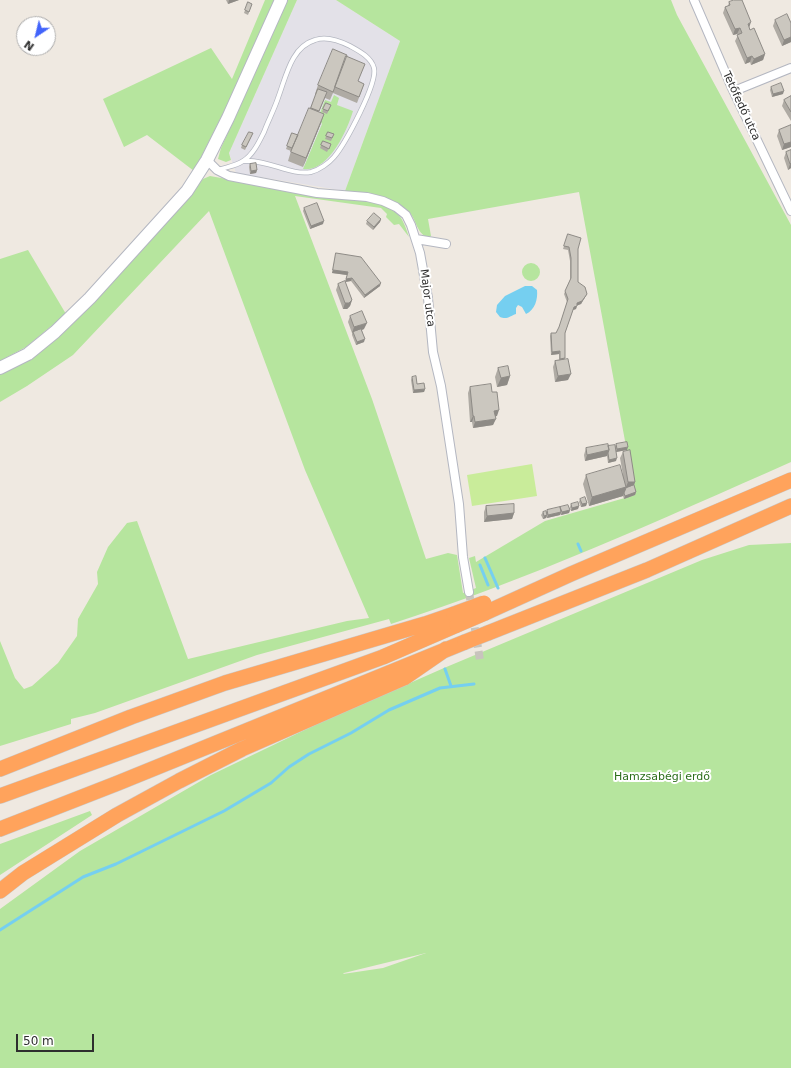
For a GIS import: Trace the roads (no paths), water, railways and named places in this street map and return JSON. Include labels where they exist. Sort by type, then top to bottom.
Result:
[{"type":"highway","points":[[0,796],[382,657],[455,620],[571,574],[791,480]]},
{"type":"highway","points":[[0,829],[647,570],[791,506]]},
{"type":"highway","points":[[0,769],[131,717],[225,683],[424,624],[455,620]]},
{"type":"highway","points":[[0,891],[23,873],[117,815],[179,781],[249,746],[404,678],[446,650]]},
{"type":"highway","points":[[0,759],[131,717]]},
{"type":"main road","points":[[0,368],[20,359],[34,349],[73,315],[176,205],[198,176],[207,160],[281,0]]},
{"type":"street","name":"Tetőfedő utca","points":[[694,0],[734,91],[791,210]]},
{"type":"street","points":[[734,91],[791,68]]},
{"type":"street","name":"Major utca","points":[[207,160],[217,170],[229,176],[317,192],[367,197],[383,201],[396,207],[406,216],[416,238],[428,298],[433,352],[441,386],[458,504],[463,557],[469,592]]},
{"type":"street","points":[[416,238],[446,244]]},
{"type":"lane","points":[[217,170],[244,161],[262,161],[300,173],[312,172],[333,159],[350,134],[369,92],[374,78],[374,68],[371,62],[361,52],[344,43],[328,39],[317,39],[306,44],[291,62],[259,142],[244,161]]},
{"type":"water","points":[[525,286],[532,286],[537,290],[537,297],[532,310],[526,314],[522,307],[518,305],[516,308],[516,314],[507,318],[500,317],[496,312],[497,305],[505,296]]},
{"type":"waterway","points":[[578,544],[581,551]]},
{"type":"waterway","points":[[485,558],[498,588]]},
{"type":"waterway","points":[[480,565],[488,585]]},
{"type":"waterway","points":[[445,669],[451,686]]},
{"type":"waterway","points":[[0,930],[83,877],[116,864],[224,811],[271,783],[289,767],[309,754],[351,733],[389,710],[440,688],[474,684]]},
{"type":"tunnel","points":[[469,592],[480,660]]},
{"type":"park label","name":"Hamzsabégi erdő","points":[[662,777]]}]
